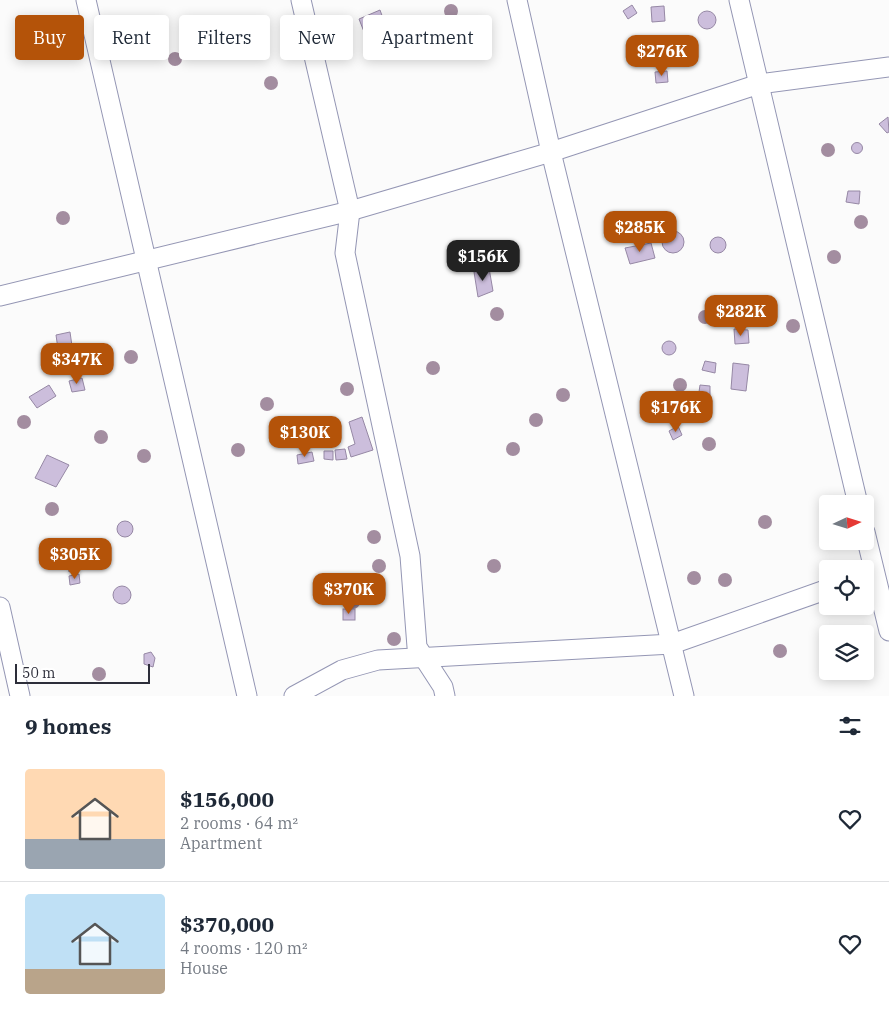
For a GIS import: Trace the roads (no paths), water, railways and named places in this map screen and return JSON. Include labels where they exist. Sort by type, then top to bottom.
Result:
[{"type":"street","points":[[86,0],[246,696]]},
{"type":"street","points":[[301,0],[350,211],[345,253],[410,556],[417,647],[443,688],[445,696]]},
{"type":"street","points":[[517,0],[551,152],[684,696]]},
{"type":"street","points":[[739,0],[856,495]]},
{"type":"street","points":[[0,296],[350,211],[551,152],[759,84],[889,67]]},
{"type":"street","points":[[870,550],[889,631]]},
{"type":"street","points":[[294,696],[342,670],[378,660],[672,644],[819,591]]},
{"type":"street","points":[[0,607],[20,696]]}]
